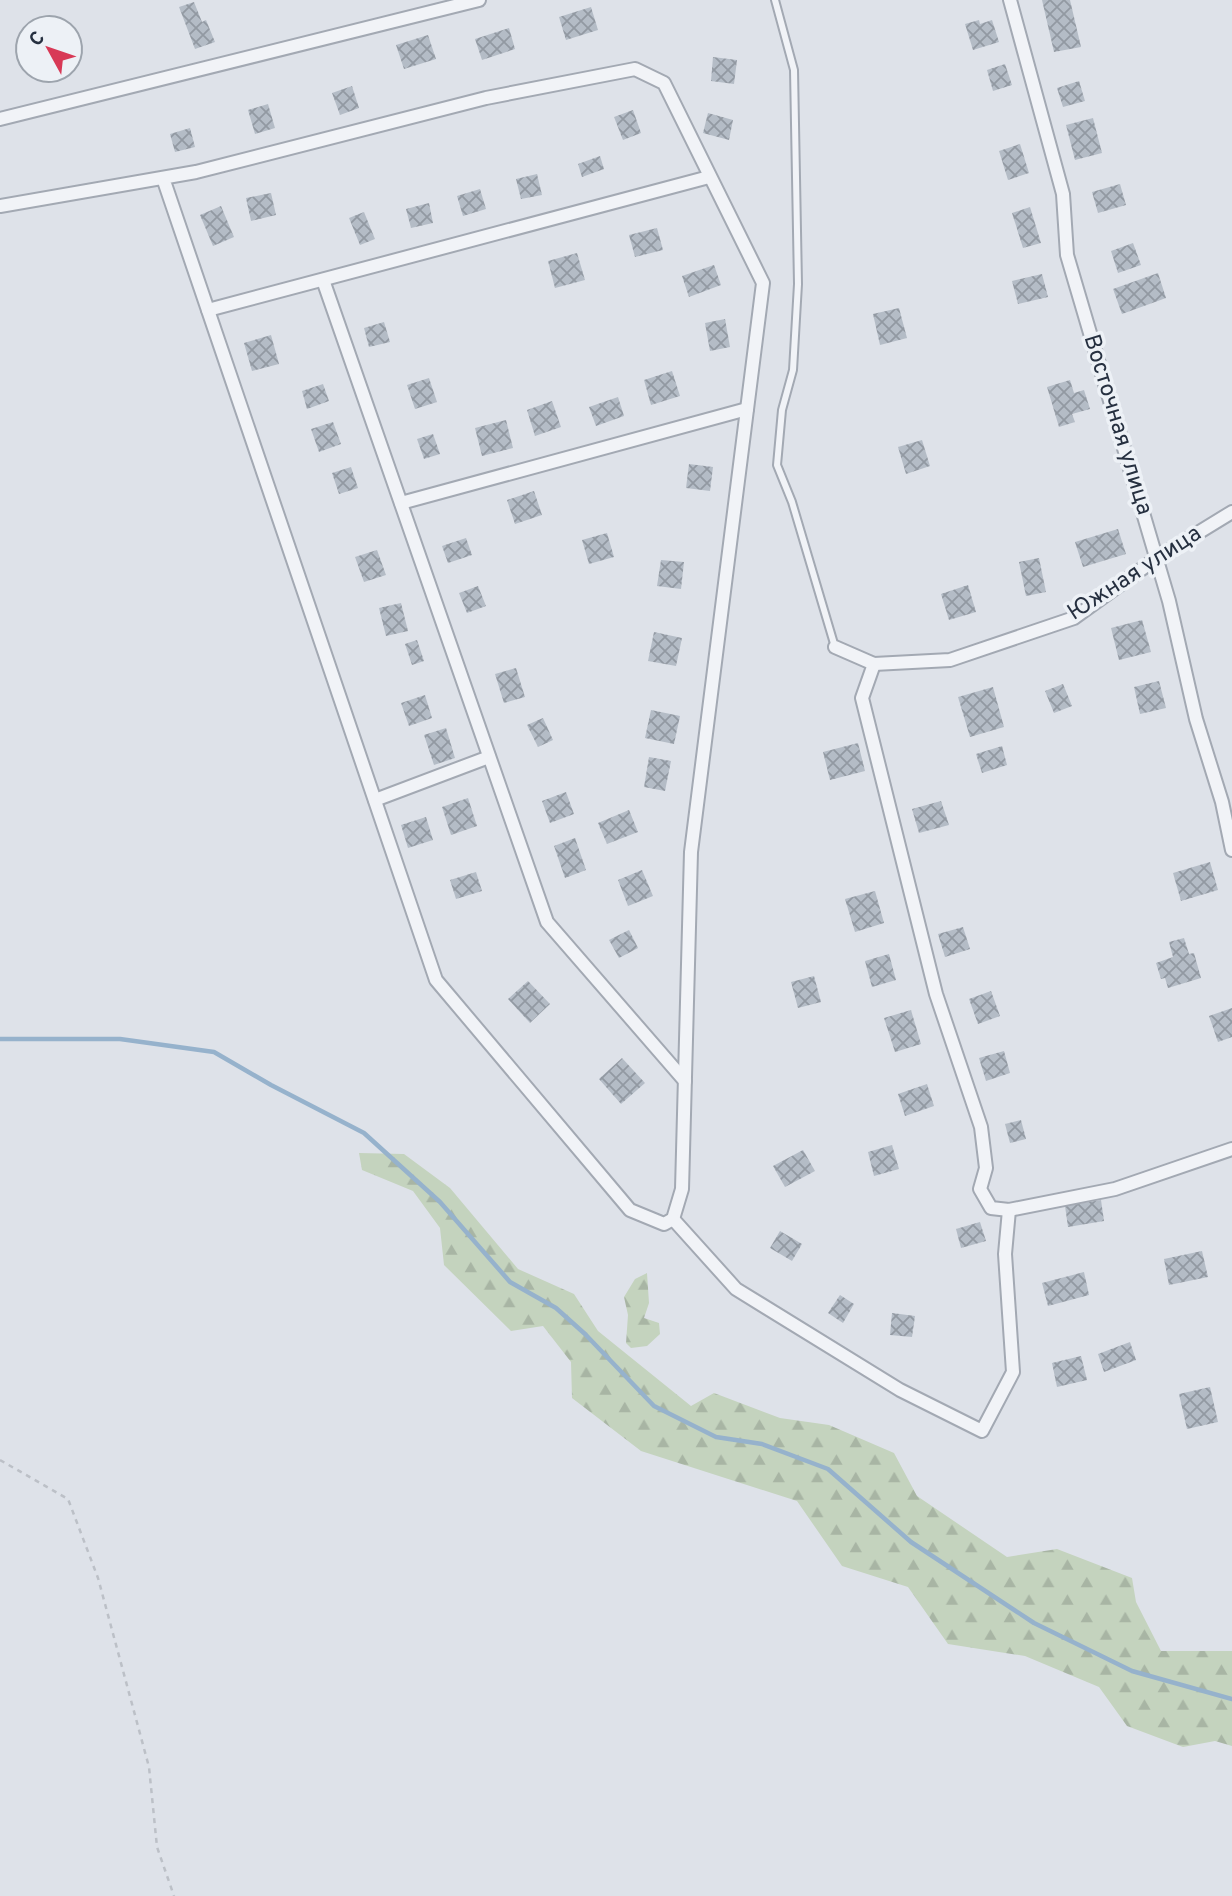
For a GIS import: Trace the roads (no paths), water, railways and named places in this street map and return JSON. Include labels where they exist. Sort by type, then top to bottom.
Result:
[{"type":"street","points":[[0,119],[479,0]]},
{"type":"street","name":"Восточная улица","points":[[1010,0],[1063,194],[1067,255],[1169,601],[1196,719],[1222,802],[1232,850]]},
{"type":"street","points":[[0,206],[196,172],[486,98],[635,69],[664,83],[763,283],[691,852],[682,1189],[673,1219],[664,1224],[630,1210],[436,980],[163,178]]},
{"type":"street","points":[[208,310],[709,177]]},
{"type":"street","points":[[323,280],[547,922],[685,1081]]},
{"type":"street","points":[[401,503],[747,409]]},
{"type":"street","name":"Южная улица","points":[[835,647],[874,664],[950,660],[1074,618],[1157,558],[1232,512]]},
{"type":"street","points":[[874,664],[862,698],[936,994],[981,1127],[986,1168],[980,1189],[991,1208],[1009,1210],[1115,1189],[1232,1149]]},
{"type":"street","points":[[375,800],[489,757]]},
{"type":"street","points":[[673,1219],[736,1289],[900,1390],[982,1431],[1013,1371],[1005,1254],[1009,1210]]},
{"type":"lane","points":[[775,0],[794,70],[798,284],[793,370],[782,410],[777,465],[792,502],[835,647]]},
{"type":"waterway","points":[[0,1039],[120,1039],[214,1052],[364,1133],[440,1202],[510,1282],[556,1308],[585,1334],[654,1406],[716,1437],[762,1444],[828,1469],[911,1542],[1034,1623],[1132,1671],[1232,1699]]}]
